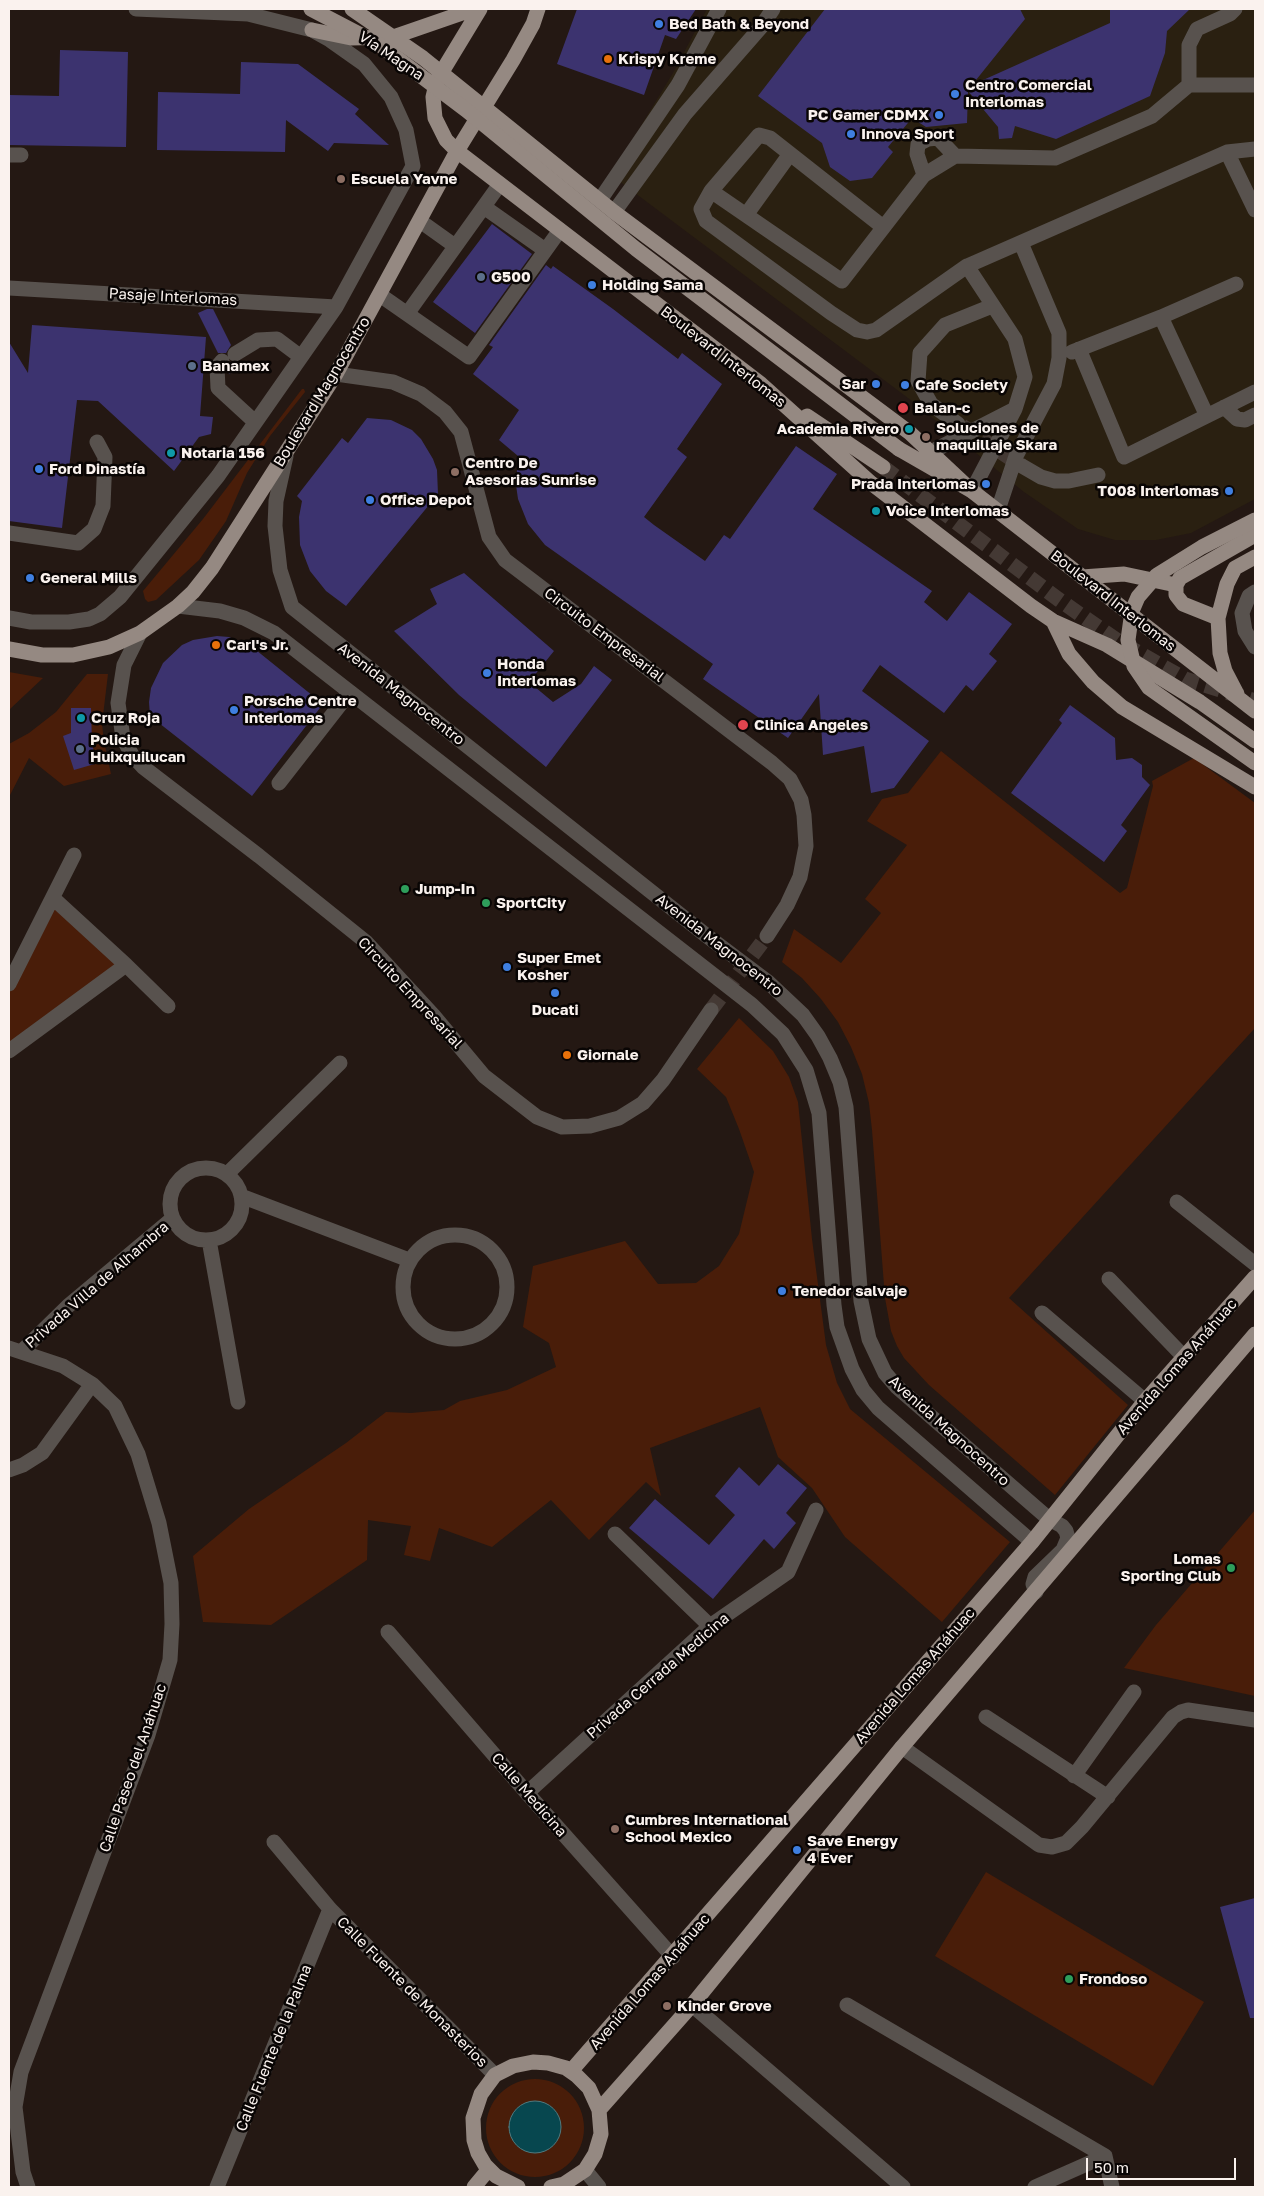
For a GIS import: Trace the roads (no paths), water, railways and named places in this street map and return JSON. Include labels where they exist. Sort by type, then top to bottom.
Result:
[{"type":"main road","name":"Vía Magna","points":[[311,9],[380,46],[466,110]]},
{"type":"main road","name":"Boulevard Interlomas","points":[[352,9],[442,72],[614,212],[910,433],[972,491]]},
{"type":"main road","points":[[312,30],[352,38],[393,38],[474,9]]},
{"type":"main road","points":[[442,72],[480,9]]},
{"type":"main road","name":"Boulevard Magnocentro","points":[[9,650],[42,655],[72,655],[109,647],[140,633],[178,606],[193,592],[212,568],[336,374],[457,151],[533,24],[538,9]]},
{"type":"main road","name":"Boulevard Interlomas","points":[[442,72],[433,97],[435,118],[446,140],[457,151],[760,384],[871,483],[1053,621],[1107,645],[1200,702],[1255,741]]},
{"type":"main road","name":"Boulevard Interlomas","points":[[466,110],[636,249],[899,449],[972,491],[998,510],[1255,711]]},
{"type":"main road","points":[[760,384],[883,467]]},
{"type":"main road","points":[[1255,520],[1202,547],[1157,575],[1138,598],[1132,611],[1128,640],[1134,666],[1149,688],[1255,763]]},
{"type":"main road","points":[[1218,618],[1184,604],[1176,595],[1176,585],[1180,578],[1255,536]]},
{"type":"main road","points":[[1242,701],[1232,687],[1220,653],[1218,618],[1224,592],[1235,568],[1255,557]]},
{"type":"main road","points":[[1082,576],[1124,574],[1176,585]]},
{"type":"main road","name":"Boulevard Interlomas","points":[[1053,621],[1069,654],[1093,682],[1122,707],[1255,787]]},
{"type":"main road","name":"Avenida Lomas Anáhuac","points":[[571,2072],[1032,1542],[1145,1400],[1255,1277]]},
{"type":"main road","points":[[600,2110],[692,2005],[902,1747],[1255,1334]]},
{"type":"main road","points":[[514,2187],[496,2176],[478,2153],[474,2140],[473,2118],[481,2094],[494,2076],[514,2066],[533,2062],[548,2063],[571,2072],[589,2088],[600,2110],[601,2134],[595,2154],[585,2170],[564,2184],[551,2187]]},
{"type":"main road","points":[[474,2187],[489,2169]]},
{"type":"street","points":[[9,618],[31,622],[69,622],[89,619],[100,614],[120,598],[218,476],[336,307],[413,166],[406,130],[391,97],[364,64],[330,40],[312,30],[248,14],[136,9]]},
{"type":"street","points":[[600,200],[678,85],[719,9]]},
{"type":"street","points":[[614,212],[685,114],[760,27],[773,9]]},
{"type":"street","points":[[1190,85],[1190,45],[1197,29],[1230,14],[1235,9]]},
{"type":"street","points":[[711,191],[842,281],[924,175],[955,156],[1055,158],[1152,116],[1190,85],[1255,85]]},
{"type":"street","points":[[883,227],[770,138],[759,135],[711,191],[701,209],[706,221],[831,314],[857,330],[867,332],[876,330],[967,266],[1227,152],[1255,149]]},
{"type":"street","points":[[924,175],[917,154],[918,144],[938,138],[955,156]]},
{"type":"street","points":[[1227,152],[1255,210]]},
{"type":"street","points":[[746,215],[790,154]]},
{"type":"street","points":[[407,314],[500,184]]},
{"type":"street","points":[[484,206],[545,250]]},
{"type":"street","points":[[420,221],[456,246]]},
{"type":"street","points":[[380,295],[469,357],[560,230]]},
{"type":"street","points":[[998,510],[1016,456],[1054,384],[1059,358],[1059,333],[1020,243]]},
{"type":"street","points":[[967,266],[992,306],[1016,339],[1025,377],[1015,409],[972,491]]},
{"type":"street","points":[[1059,358],[1161,317],[1236,284]]},
{"type":"street","name":"Pasaje Interlomas","points":[[9,288],[336,307]]},
{"type":"street","points":[[958,424],[931,404],[918,381],[920,353],[945,325],[992,306]]},
{"type":"street","points":[[1161,317],[1207,416]]},
{"type":"street","points":[[255,422],[218,388],[217,367],[258,340],[277,339],[301,357]]},
{"type":"street","points":[[1080,349],[1124,457],[1255,392]]},
{"type":"street","name":"Circuito Empresarial","points":[[336,374],[393,382],[421,394],[445,412],[462,432],[488,537],[505,560],[777,766],[790,779],[801,800],[806,846],[800,878],[787,905],[766,936]]},
{"type":"street","points":[[1224,408],[1237,419],[1245,420],[1255,415]]},
{"type":"street","points":[[931,452],[1015,409]]},
{"type":"street","points":[[9,534],[78,543],[94,529],[103,506],[105,457],[97,442]]},
{"type":"street","name":"Avenida Magnocentro","points":[[287,452],[280,476],[275,526],[280,570],[292,607],[707,936],[768,982],[803,1015],[818,1036],[840,1082],[846,1107],[861,1301],[869,1339],[876,1357],[885,1373],[897,1387],[1049,1520],[1062,1526],[1068,1538],[1063,1550],[1035,1577],[1032,1584],[1036,1592]]},
{"type":"street","points":[[1022,466],[1041,477],[1055,481],[1069,481],[1098,475]]},
{"type":"street","points":[[1255,592],[1249,596],[1242,613],[1245,631],[1255,647]]},
{"type":"street","name":"Avenida Magnocentro","points":[[178,606],[220,611],[260,625],[274,633],[752,1005],[783,1034],[806,1070],[819,1113],[834,1305],[837,1327],[852,1369],[863,1390],[878,1408],[1032,1542]]},
{"type":"street","name":"Circuito Empresarial","points":[[140,633],[124,665],[118,703],[123,738],[132,755],[143,767],[259,856],[366,942],[434,1016],[484,1076],[537,1117],[562,1127],[590,1126],[619,1118],[643,1103],[663,1080],[711,1010]]},
{"type":"street","points":[[279,784],[350,692]]},
{"type":"street","points":[[9,984],[74,854]]},
{"type":"street","points":[[53,898],[168,1006]]},
{"type":"street","points":[[9,1051],[126,965]]},
{"type":"street","points":[[227,1174],[340,1064]]},
{"type":"street","points":[[209,1168],[227,1174],[236,1183],[242,1196],[240,1216],[228,1233],[209,1240],[187,1235],[172,1219],[169,1200],[176,1183],[190,1171],[209,1168]]},
{"type":"street","points":[[242,1196],[409,1260]]},
{"type":"street","points":[[1177,1202],[1255,1264]]},
{"type":"street","name":"Privada Villa de Alhambra","points":[[15,1349],[172,1219]]},
{"type":"street","points":[[456,1233],[482,1240],[502,1260],[507,1278],[509,1287],[502,1314],[482,1333],[473,1336],[455,1340],[428,1332],[409,1313],[402,1286],[409,1260],[429,1240],[456,1233]]},
{"type":"street","points":[[209,1240],[238,1402]]},
{"type":"street","points":[[1109,1279],[1184,1357]]},
{"type":"street","points":[[1042,1312],[1145,1400]]},
{"type":"street","name":"Calle Paseo del Anáhuac","points":[[15,1349],[63,1366],[92,1384],[115,1406],[138,1454],[159,1524],[171,1583],[172,1624],[170,1660],[148,1735],[20,2072],[16,2107],[23,2172],[28,2187]]},
{"type":"street","points":[[9,1470],[23,1465],[42,1453],[92,1384]]},
{"type":"street","name":"Privada Cerrada Medicina","points":[[527,1794],[710,1626],[788,1572],[816,1510]]},
{"type":"street","points":[[615,1534],[710,1626]]},
{"type":"street","name":"Calle Medicina","points":[[388,1632],[527,1794],[673,1957]]},
{"type":"street","points":[[1074,1776],[1134,1692]]},
{"type":"street","points":[[902,1747],[1039,1845],[1052,1847],[1066,1843],[1108,1798],[1173,1717],[1188,1710],[1255,1720]]},
{"type":"street","points":[[986,1717],[1108,1798]]},
{"type":"street","name":"Calle Fuente de Monasterios","points":[[274,1842],[330,1909],[494,2076]]},
{"type":"street","name":"Calle Fuente de la Palma","points":[[217,2187],[330,1909]]},
{"type":"street","points":[[692,2005],[902,2187]]},
{"type":"street","points":[[847,2005],[1105,2156],[1112,2187]]},
{"type":"street","points":[[1035,2187],[1105,2156]]},
{"type":"street","points":[[585,2170],[599,2187]]},
{"type":"water","points":[[535,2101],[545,2103],[553,2109],[559,2117],[561,2127],[559,2137],[553,2145],[545,2151],[535,2153],[525,2151],[517,2145],[511,2137],[509,2127],[511,2117],[517,2109],[525,2103]]},
{"type":"tunnel","points":[[962,426],[1022,466]]},
{"type":"tunnel","points":[[883,467],[1058,599],[1118,641],[1185,679],[1255,701]]},
{"type":"tunnel","points":[[711,1010],[767,936]]},
{"type":"place","name":"Bed Bath & Beyond","points":[[659,24]]},
{"type":"place","name":"Krispy Kreme","points":[[608,59]]},
{"type":"place","name":"Centro Comercial Interlomas","points":[[955,94]]},
{"type":"place","name":"PC Gamer CDMX","points":[[939,115]]},
{"type":"place","name":"Innova Sport","points":[[851,134]]},
{"type":"place","name":"Escuela Yavne","points":[[341,179]]},
{"type":"place","name":"G500","points":[[481,277]]},
{"type":"place","name":"Holding Sama","points":[[592,285]]},
{"type":"place","name":"Banamex","points":[[192,366]]},
{"type":"place","name":"Sar","points":[[876,384]]},
{"type":"place","name":"Cafe Society","points":[[905,385]]},
{"type":"place","name":"Balan-c","points":[[903,408]]},
{"type":"place","name":"Academia Rivero","points":[[909,429]]},
{"type":"place","name":"Soluciones de maquillaje Skara","points":[[926,437]]},
{"type":"place","name":"Notaria 156","points":[[171,453]]},
{"type":"place","name":"Ford Dinastía","points":[[39,469]]},
{"type":"place","name":"Centro De Asesorias Sunrise","points":[[455,472]]},
{"type":"place","name":"Prada Interlomas","points":[[986,484]]},
{"type":"place","name":"T008 Interlomas","points":[[1229,491]]},
{"type":"place","name":"Office Depot","points":[[370,500]]},
{"type":"place","name":"Voice Interlomas","points":[[876,511]]},
{"type":"place","name":"General Mills","points":[[30,578]]},
{"type":"place","name":"Carl's Jr.","points":[[216,645]]},
{"type":"place","name":"Honda Interlomas","points":[[487,673]]},
{"type":"place","name":"Porsche Centre Interlomas","points":[[234,710]]},
{"type":"place","name":"Cruz Roja","points":[[81,718]]},
{"type":"place","name":"Clinica Angeles","points":[[743,725]]},
{"type":"place","name":"Policia Huixquilucan","points":[[80,749]]},
{"type":"place","name":"Jump-In","points":[[405,889]]},
{"type":"place","name":"SportCity","points":[[486,903]]},
{"type":"place","name":"Super Emet Kosher","points":[[507,967]]},
{"type":"place","name":"Ducati","points":[[555,993]]},
{"type":"place","name":"Giornale","points":[[567,1055]]},
{"type":"place","name":"Tenedor salvaje","points":[[782,1291]]},
{"type":"place","name":"Lomas Sporting Club","points":[[1231,1568]]},
{"type":"place","name":"Cumbres International School Mexico","points":[[615,1829]]},
{"type":"place","name":"Save Energy 4 Ever","points":[[797,1850]]},
{"type":"place","name":"Frondoso","points":[[1069,1979]]},
{"type":"place","name":"Kinder Grove","points":[[667,2006]]}]
